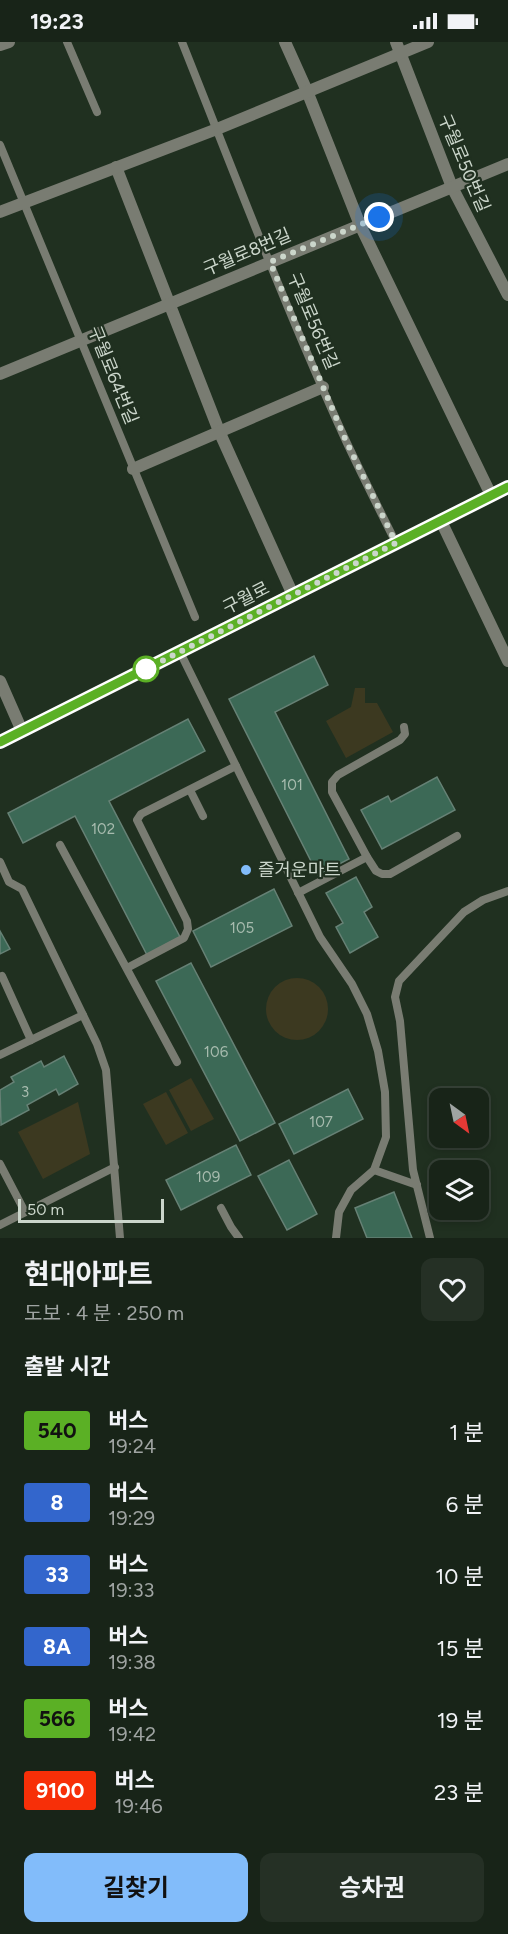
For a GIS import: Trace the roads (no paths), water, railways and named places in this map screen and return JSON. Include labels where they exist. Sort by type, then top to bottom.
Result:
[{"type":"main road","name":"구월로","points":[[0,742],[508,487]]},
{"type":"street","points":[[0,45],[9,42]]},
{"type":"street","points":[[285,42],[360,225],[491,495]]},
{"type":"street","points":[[0,212],[216,129],[307,91],[398,48],[428,42]]},
{"type":"street","name":"구월로50번길","points":[[398,48],[452,187],[508,296]]},
{"type":"street","name":"구월로8번길","points":[[0,374],[508,164]]},
{"type":"street","points":[[116,167],[219,432],[293,595]]},
{"type":"street","points":[[133,469],[323,387]]},
{"type":"street","points":[[441,521],[508,661]]},
{"type":"street","points":[[0,681],[22,731]]},
{"type":"lane","points":[[67,42],[97,112]]},
{"type":"lane","name":"구월로56번길","points":[[182,42],[270,262],[346,441],[396,543]]},
{"type":"lane","name":"구월로64번길","points":[[0,145],[195,617]]},
{"type":"lane","points":[[180,652],[320,937],[352,984],[366,1014],[378,1051],[385,1092],[386,1137],[374,1170],[351,1190],[339,1212],[336,1238]]},
{"type":"lane","points":[[404,727],[405,734],[400,740],[338,775],[332,782],[332,792],[367,857],[376,871],[382,874],[390,874],[457,836]]},
{"type":"lane","points":[[127,968],[184,938],[188,929],[187,921],[137,820],[141,814],[236,766]]},
{"type":"lane","points":[[190,790],[203,816]]},
{"type":"lane","points":[[60,845],[177,1062]]},
{"type":"lane","points":[[298,893],[367,857]]},
{"type":"lane","points":[[0,862],[5,882],[22,890],[97,1044],[106,1070],[120,1238]]},
{"type":"lane","points":[[430,1238],[413,1170],[400,1021],[395,997],[399,981],[464,912],[483,900],[508,891]]},
{"type":"lane","points":[[2,976],[31,1040]]},
{"type":"lane","points":[[0,1055],[83,1015]]},
{"type":"lane","points":[[0,1164],[25,1212]]},
{"type":"lane","points":[[0,1225],[115,1167]]},
{"type":"lane","points":[[374,1170],[417,1185]]},
{"type":"lane","points":[[220,1208],[239,1238]]},
{"type":"place","name":"즐거운마트","points":[[246,870]]}]
